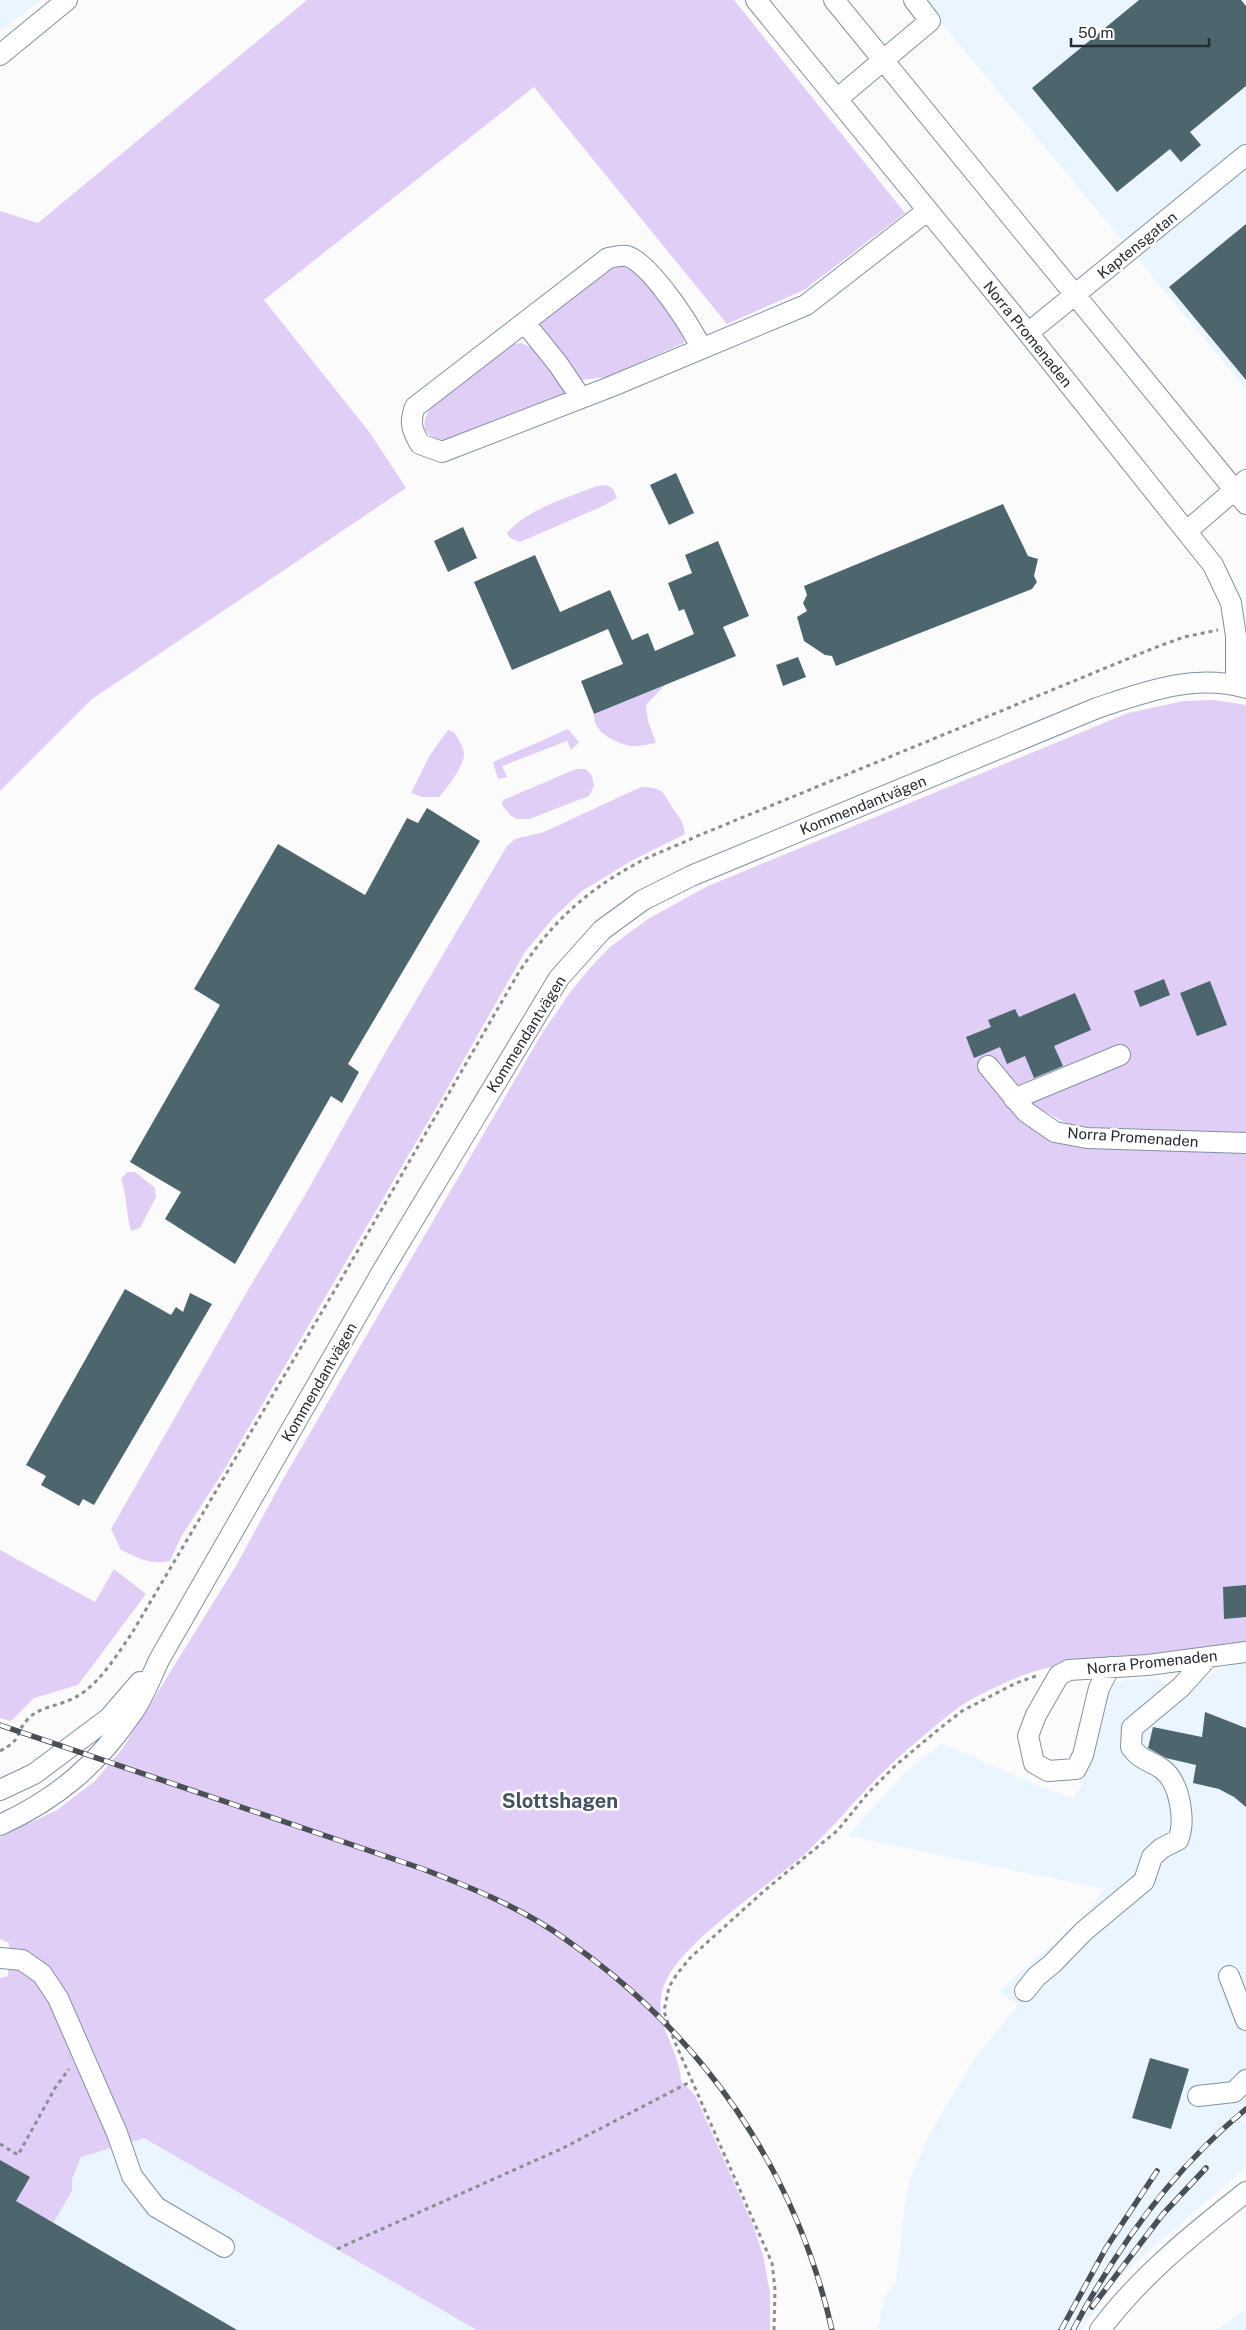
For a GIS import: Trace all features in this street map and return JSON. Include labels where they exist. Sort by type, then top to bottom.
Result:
[{"type":"street","points":[[0,55],[67,0]]},
{"type":"street","name":"Norra Promenaden","points":[[756,0],[1028,333],[1213,565],[1231,603],[1241,686]]},
{"type":"street","points":[[834,0],[1074,296],[1242,491],[1187,531]]},
{"type":"street","points":[[836,99],[930,21],[914,0]]},
{"type":"street","name":"Kaptensgatan","points":[[1028,333],[1246,156]]},
{"type":"street","points":[[701,348],[691,328],[643,265],[626,256],[608,258],[415,407],[410,419],[412,429],[420,444],[442,452],[581,398],[806,305],[927,211]]},
{"type":"street","points":[[525,323],[558,364],[581,398]]},
{"type":"street","name":"Kommendantvägen","points":[[0,1825],[24,1814],[63,1790],[98,1757],[134,1710],[159,1660],[388,1261],[522,1037],[559,978],[602,930],[644,900],[691,876],[1097,708],[1153,689],[1185,682],[1241,686]]},
{"type":"street","points":[[1014,1099],[1120,1055]]},
{"type":"street","name":"Norra Promenaden","points":[[988,1066],[1026,1112],[1055,1132],[1087,1138],[1246,1143]]},
{"type":"street","name":"Norra Promenaden","points":[[1059,1675],[1069,1670],[1148,1665],[1246,1652]]},
{"type":"street","points":[[1025,1991],[1036,1976],[1052,1964],[1084,1931],[1144,1880],[1152,1858],[1162,1848],[1178,1840],[1183,1829],[1180,1803],[1173,1780],[1162,1769],[1140,1758],[1131,1747],[1132,1728],[1181,1687],[1208,1657]]},
{"type":"street","name":"Kommendantvägen","points":[[0,1790],[34,1774],[109,1718],[159,1660]]},
{"type":"street","points":[[1059,1675],[1036,1715],[1028,1736],[1034,1763],[1048,1771],[1076,1769],[1083,1756],[1099,1688],[1110,1667]]},
{"type":"street","points":[[0,1958],[22,1960],[42,1974],[58,1998],[84,2056],[132,2176],[156,2207],[224,2247]]},
{"type":"street","points":[[1230,1976],[1246,2020]]},
{"type":"street","points":[[1198,2096],[1242,2091]]},
{"type":"street","points":[[1100,2330],[1113,2313],[1161,2263],[1246,2192]]},
{"type":"path","points":[[0,1752],[16,1742],[26,1720],[53,1705],[72,1700],[86,1690],[114,1659],[132,1633],[339,1283],[519,972],[539,942],[562,916],[597,888],[633,865],[695,837],[1154,648],[1184,637],[1235,628]]},
{"type":"path","points":[[774,2330],[775,2289],[772,2263],[692,2081],[664,2011],[669,1987],[676,1974],[690,1958],[764,1891],[838,1830],[868,1793],[896,1765],[962,1711],[1030,1678],[1059,1675]]},
{"type":"path","points":[[0,2144],[18,2155],[55,2088],[70,2069],[84,2056]]},
{"type":"path","points":[[337,2249],[561,2149],[692,2081]]},
{"type":"shaded area","points":[[0,0],[41,0],[0,32]]},
{"type":"shaded area","points":[[307,0],[734,0],[905,213],[804,290],[727,324],[534,87],[264,300],[370,433],[406,488],[92,699],[0,791],[0,211],[38,223]]},
{"type":"shaded area","points":[[922,0],[1246,0],[1246,389]]},
{"type":"shaded area","points":[[612,265],[635,267],[683,329],[684,343],[607,377],[582,380],[570,372],[537,327],[540,318]]},
{"type":"shaded area","points":[[521,343],[536,349],[563,383],[565,394],[450,442],[432,436],[427,432],[425,422],[427,415],[437,399],[505,346]]},
{"type":"shaded area","points":[[606,485],[613,489],[617,498],[603,506],[520,542],[510,538],[507,533],[516,524],[537,510],[597,486]]},
{"type":"shaded area","points":[[665,685],[646,705],[648,721],[656,743],[637,746],[625,745],[606,736],[597,726],[594,714]]},
{"type":"shaded area","points":[[1215,700],[1246,705],[1246,1136],[1074,1128],[1046,1112],[1035,1127],[1246,1151],[1246,1645],[1162,1657],[1088,1662],[1041,1669],[997,1686],[978,1696],[951,1713],[905,1752],[878,1777],[806,1853],[705,1934],[686,1953],[672,1971],[663,1988],[661,2001],[661,2014],[664,2025],[676,2058],[681,2081],[695,2095],[753,2225],[763,2255],[770,2293],[770,2330],[477,2330],[144,2138],[81,2157],[72,2179],[72,2191],[53,2223],[237,2330],[0,2330],[0,1978],[8,1976],[9,1943],[0,1939],[0,1837],[57,1810],[95,1781],[123,1748],[236,1566],[282,1481],[541,1035],[571,991],[610,947],[648,919],[708,886],[1128,713],[1184,701]]},
{"type":"shaded area","points":[[568,729],[579,742],[571,750],[567,741],[502,766],[507,777],[498,779],[493,762]]},
{"type":"shaded area","points":[[448,730],[454,732],[464,752],[458,771],[439,797],[422,797],[411,793],[430,755]]},
{"type":"shaded area","points":[[576,769],[586,769],[592,776],[594,786],[589,796],[529,819],[517,819],[510,815],[502,805],[503,800]]},
{"type":"shaded area","points":[[641,787],[655,788],[665,795],[681,821],[685,834],[631,861],[582,891],[554,917],[525,952],[439,1103],[221,1475],[181,1537],[170,1561],[151,1561],[121,1550],[111,1529],[248,1290],[304,1197],[385,1053],[507,846],[515,839],[544,832]]},
{"type":"shaded area","points":[[127,1172],[135,1172],[155,1188],[156,1197],[140,1228],[131,1231],[121,1179]]},
{"type":"shaded area","points":[[0,1550],[95,1602],[114,1569],[146,1594],[78,1685],[34,1698],[11,1721],[0,1718]]},
{"type":"shaded area","points":[[1239,1663],[1246,1665],[1246,2116],[1242,2119],[1246,2125],[1246,2167],[1116,2280],[1082,2330],[878,2330],[883,2300],[896,2282],[904,2211],[911,2176],[930,2133],[976,2056],[1018,2005],[999,1991],[1084,1916],[1104,1889],[848,1836],[904,1773],[942,1743],[1036,1785],[1073,1798],[1081,1786],[1108,1687],[1124,1680],[1157,1677],[1182,1696],[1218,1669]]},
{"type":"shaded area","points":[[60,2077],[495,2330],[0,2330],[0,2124]]},
{"type":"shaded area","points":[[1246,2309],[1246,2330],[1216,2330]]},
{"type":"building","points":[[1139,0],[1241,0],[1246,6],[1246,86],[1190,132],[1201,145],[1181,162],[1170,149],[1117,192],[1032,88]]},
{"type":"building","points":[[1246,224],[1246,380],[1169,287]]},
{"type":"building","points":[[676,473],[694,513],[669,525],[650,485]]},
{"type":"building","points":[[1003,504],[1028,556],[1038,559],[1034,576],[1037,582],[1032,589],[836,666],[832,656],[825,655],[804,641],[797,617],[807,611],[803,603],[807,595],[804,586]]},
{"type":"building","points":[[463,527],[477,558],[448,572],[434,541]]},
{"type":"building","points":[[718,541],[749,616],[723,627],[736,656],[594,714],[581,681],[623,664],[608,629],[512,670],[474,582],[535,555],[560,612],[610,590],[632,640],[648,633],[655,651],[694,634],[684,609],[679,611],[668,583],[692,573],[685,555]]},
{"type":"building","points":[[798,657],[806,677],[783,686],[776,665]]},
{"type":"building","points":[[427,808],[480,841],[348,1064],[359,1072],[342,1103],[331,1096],[235,1264],[165,1219],[181,1192],[130,1162],[220,1005],[194,989],[278,844],[365,895],[407,818],[418,823]]},
{"type":"building","points":[[1164,979],[1170,995],[1140,1007],[1134,991]]},
{"type":"building","points":[[1210,981],[1227,1025],[1197,1036],[1180,993]]},
{"type":"building","points":[[1075,993],[1091,1030],[1054,1046],[1063,1066],[1034,1078],[1025,1056],[1007,1064],[1000,1047],[974,1058],[966,1037],[991,1027],[988,1020],[1015,1009],[1019,1017]]},
{"type":"building","points":[[125,1289],[171,1315],[176,1307],[183,1312],[190,1293],[212,1304],[94,1505],[83,1499],[79,1506],[41,1485],[46,1476],[26,1465]]},
{"type":"building","points":[[1246,1585],[1246,1617],[1224,1619],[1223,1587]]},
{"type":"building","points":[[1205,1712],[1246,1728],[1246,1807],[1234,1797],[1219,1789],[1193,1783],[1196,1765],[1166,1758],[1148,1748],[1153,1727],[1202,1737]]},
{"type":"building","points":[[1150,2058],[1189,2069],[1171,2129],[1132,2118]]},
{"type":"building","points":[[0,2160],[30,2177],[16,2201],[237,2330],[0,2330]]},
{"type":"railway","points":[[0,1725],[423,1869],[514,1908],[565,1939],[614,1976],[659,2017],[700,2062],[736,2109],[767,2160],[794,2214],[816,2271],[832,2330]]},
{"type":"railway","points":[[1073,2330],[1108,2269],[1149,2211],[1194,2157],[1246,2109]]},
{"type":"railway","points":[[1092,2307],[1163,2214],[1206,2168]]},
{"type":"railway","points":[[1061,2330],[1106,2248],[1157,2171]]},
{"type":"district","name":"Slottshagen","points":[[560,1801]]}]
